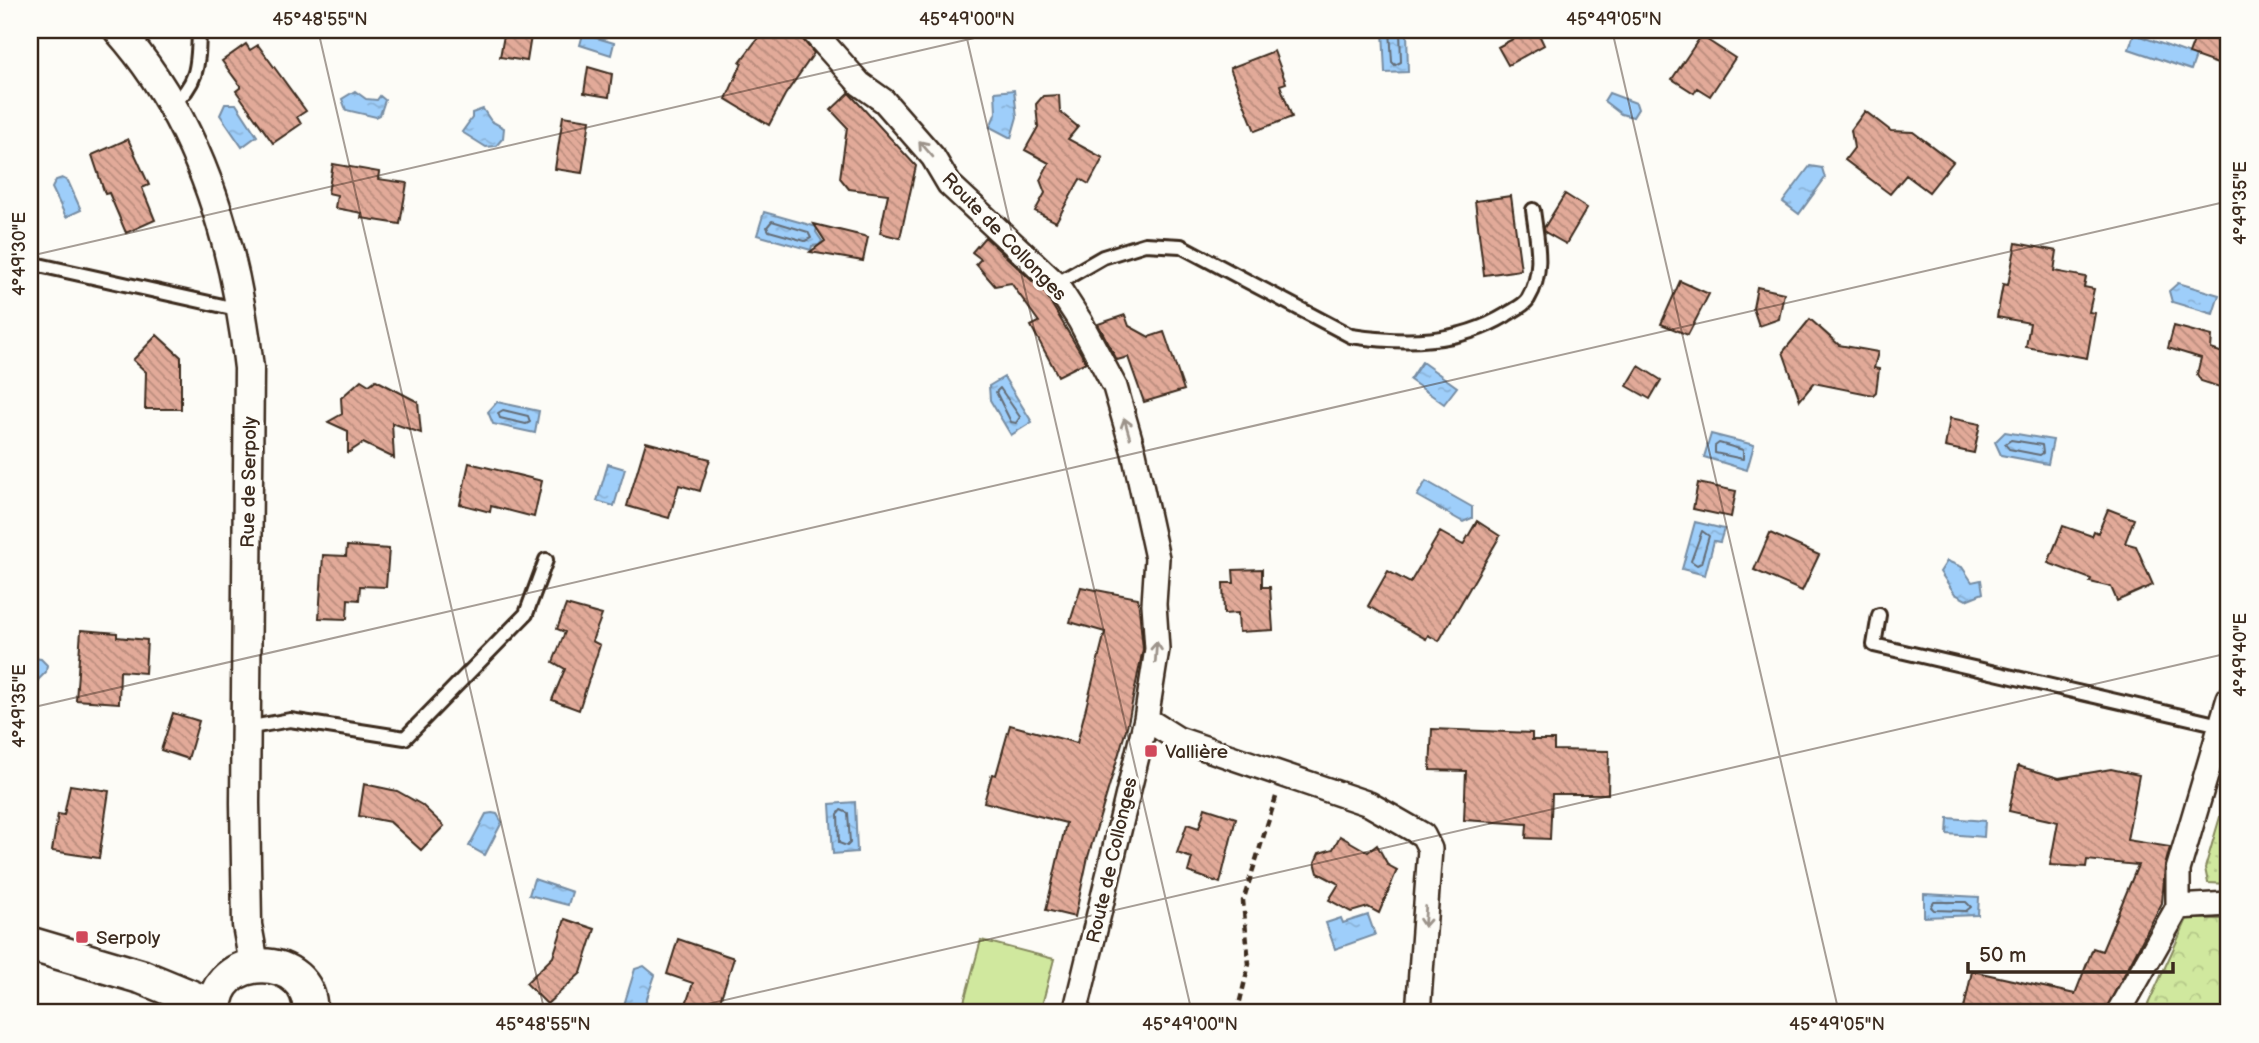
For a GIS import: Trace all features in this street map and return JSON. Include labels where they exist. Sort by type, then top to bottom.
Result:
[{"type":"main road","points":[[30,944],[142,977],[215,1010],[219,992],[228,979],[239,970],[254,964],[269,964],[284,969],[297,978],[306,991],[310,1013]]},
{"type":"street","name":"Rue de Serpoly","points":[[118,30],[137,51],[183,125],[222,217],[243,310],[249,368],[245,728],[247,925],[254,964]]},
{"type":"street","name":"Route de Collonges","points":[[812,30],[860,84],[884,101],[933,157],[949,184],[1056,284],[1080,321],[1115,387],[1134,453],[1157,558],[1154,604],[1157,649],[1146,719],[1075,1013]]},
{"type":"street","points":[[2119,1013],[2178,907],[2178,870],[2229,698]]},
{"type":"street","points":[[1146,719],[1178,739],[1369,804],[1423,835],[1430,849],[1418,1013]]},
{"type":"street","points":[[2178,907],[2229,904]]},
{"type":"lane","points":[[172,106],[189,92],[197,65],[199,30]]},
{"type":"lane","points":[[1056,284],[1103,257],[1145,244],[1181,246],[1351,336],[1381,340],[1445,340],[1490,324],[1527,302],[1537,278],[1540,257],[1533,210]]},
{"type":"lane","points":[[30,263],[243,310]]},
{"type":"lane","points":[[245,728],[290,720],[405,738],[526,614],[546,559]]},
{"type":"lane","points":[[1879,615],[1874,645],[2220,725]]},
{"type":"path","points":[[1237,1013],[1249,964],[1243,901],[1283,773]]},
{"type":"green space","points":[[2229,786],[2229,884],[2208,883],[2205,868]]},
{"type":"green space","points":[[2187,919],[2229,919],[2229,1013],[2144,1013]]},
{"type":"green space","points":[[981,940],[1054,959],[1040,1013],[961,1013]]},
{"type":"water","points":[[1383,30],[1407,30],[1408,72],[1385,73]]},
{"type":"water","points":[[583,34],[614,43],[611,55],[580,45]]},
{"type":"water","points":[[2134,34],[2196,56],[2191,70],[2129,49]]},
{"type":"water","points":[[1014,90],[1017,117],[1011,138],[990,127],[996,112],[995,92]]},
{"type":"water","points":[[355,91],[366,99],[377,100],[380,96],[385,100],[380,115],[376,117],[346,110],[342,99]]},
{"type":"water","points":[[1609,93],[1636,103],[1638,109],[1633,117],[1621,114],[1604,101]]},
{"type":"water","points":[[225,104],[236,104],[257,136],[242,147],[220,115]]},
{"type":"water","points":[[483,109],[491,121],[504,128],[503,138],[496,146],[486,147],[462,132],[472,118],[472,113]]},
{"type":"water","points":[[1810,166],[1822,168],[1825,178],[1799,214],[1783,202]]},
{"type":"water","points":[[62,178],[68,181],[81,210],[66,217],[52,188],[56,180]]},
{"type":"water","points":[[764,212],[817,227],[816,232],[822,241],[819,245],[812,246],[811,250],[757,235]]},
{"type":"water","points":[[2178,283],[2219,295],[2213,314],[2172,302],[2169,291]]},
{"type":"water","points":[[1422,362],[1457,387],[1444,404],[1410,380]]},
{"type":"water","points":[[1004,377],[1032,422],[1011,435],[990,400],[989,386]]},
{"type":"water","points":[[497,402],[539,411],[535,433],[493,424],[488,412]]},
{"type":"water","points":[[2005,432],[2053,440],[2048,464],[2001,455],[1995,442]]},
{"type":"water","points":[[1711,434],[1754,445],[1747,470],[1704,457]]},
{"type":"water","points":[[608,464],[625,469],[614,506],[597,501]]},
{"type":"water","points":[[1426,481],[1472,507],[1472,518],[1463,522],[1417,496]]},
{"type":"water","points":[[1695,522],[1724,529],[1720,542],[1714,541],[1705,575],[1682,569]]},
{"type":"water","points":[[1947,561],[1962,567],[1972,582],[1981,580],[1983,593],[1966,600],[1955,594],[1940,572]]},
{"type":"water","points":[[34,658],[41,659],[47,665],[46,672],[38,680],[33,705],[30,704],[30,662]]},
{"type":"water","points":[[855,802],[857,852],[833,854],[830,804]]},
{"type":"water","points":[[486,814],[497,814],[502,822],[485,855],[469,846]]},
{"type":"water","points":[[1948,818],[1985,821],[1984,837],[1947,834]]},
{"type":"water","points":[[534,879],[572,892],[568,905],[529,895]]},
{"type":"water","points":[[1924,894],[1979,897],[1978,915],[1924,917]]},
{"type":"water","points":[[1368,915],[1375,935],[1335,949],[1326,923],[1341,918],[1343,923]]},
{"type":"water","points":[[644,966],[655,975],[640,1013],[623,1008],[635,969]]},
{"type":"building","points":[[505,30],[532,30],[527,61],[500,57]]},
{"type":"building","points":[[764,30],[795,30],[814,53],[785,95],[769,125],[726,99],[742,63],[740,62]]},
{"type":"building","points":[[1529,30],[1537,30],[1544,45],[1508,65],[1498,47]]},
{"type":"building","points":[[2198,30],[2229,30],[2229,68],[2189,54]]},
{"type":"building","points":[[1701,36],[1735,58],[1710,96],[1697,88],[1694,93],[1672,79]]},
{"type":"building","points":[[246,44],[250,50],[258,45],[306,111],[297,117],[301,124],[273,143],[236,91],[241,87],[222,61]]},
{"type":"building","points":[[1274,51],[1286,83],[1280,85],[1292,117],[1255,131],[1230,68]]},
{"type":"building","points":[[588,67],[612,74],[609,97],[584,93]]},
{"type":"building","points":[[849,93],[916,166],[900,238],[880,233],[888,194],[849,189],[840,178],[847,127],[831,110]]},
{"type":"building","points":[[1059,95],[1060,112],[1078,127],[1068,139],[1103,158],[1089,184],[1080,179],[1056,222],[1035,211],[1045,193],[1040,180],[1049,163],[1025,150],[1038,127],[1036,104],[1043,96]]},
{"type":"building","points":[[1865,111],[1891,131],[1913,132],[1953,162],[1929,192],[1906,175],[1890,194],[1845,160],[1854,148],[1851,130]]},
{"type":"building","points":[[563,116],[590,120],[582,173],[555,169]]},
{"type":"building","points":[[128,139],[149,185],[142,188],[155,220],[126,233],[109,193],[105,194],[92,155]]},
{"type":"building","points":[[333,164],[379,172],[378,179],[407,183],[400,224],[361,218],[362,213],[335,208],[337,195],[328,193]]},
{"type":"building","points":[[1565,194],[1587,208],[1566,244],[1545,232],[1544,228]]},
{"type":"building","points":[[1511,196],[1521,270],[1484,275],[1475,201]]},
{"type":"building","points":[[814,224],[868,237],[863,261],[810,252],[825,241]]},
{"type":"building","points":[[985,237],[1045,293],[1086,362],[1058,376],[1031,326],[1039,322],[1011,283],[995,286],[976,264],[981,259],[972,252]]},
{"type":"building","points":[[2016,243],[2057,251],[2054,271],[2086,277],[2084,287],[2094,289],[2089,312],[2095,313],[2087,358],[2026,347],[2030,323],[1997,317],[2003,284],[2008,285]]},
{"type":"building","points":[[1680,281],[1709,294],[1688,335],[1661,324]]},
{"type":"building","points":[[1757,287],[1784,293],[1779,319],[1759,326],[1753,308]]},
{"type":"building","points":[[1125,315],[1129,326],[1149,337],[1164,332],[1184,390],[1144,402],[1128,357],[1117,360],[1098,324]]},
{"type":"building","points":[[1810,319],[1839,345],[1878,352],[1874,368],[1879,369],[1876,392],[1873,395],[1814,383],[1800,400],[1783,352]]},
{"type":"building","points":[[2174,326],[2212,336],[2211,349],[2229,355],[2229,390],[2201,381],[2197,374],[2201,358],[2168,348]]},
{"type":"building","points":[[157,335],[181,357],[181,409],[145,409],[146,372],[133,360]]},
{"type":"building","points":[[1639,366],[1661,380],[1650,399],[1627,386]]},
{"type":"building","points":[[361,380],[369,385],[376,380],[418,402],[421,433],[392,423],[394,458],[363,443],[348,453],[348,431],[328,422],[342,414],[341,398]]},
{"type":"building","points":[[1950,418],[1980,424],[1974,453],[1945,447]]},
{"type":"building","points":[[646,442],[710,459],[700,491],[679,485],[669,518],[627,506]]},
{"type":"building","points":[[469,463],[542,481],[534,517],[491,506],[490,512],[460,504]]},
{"type":"building","points":[[1698,483],[1736,491],[1731,517],[1693,509]]},
{"type":"building","points":[[2108,509],[2134,519],[2125,543],[2136,546],[2153,585],[2117,601],[2111,587],[2090,582],[2091,579],[2048,563],[2063,526],[2092,536],[2094,531],[2098,533]]},
{"type":"building","points":[[1477,521],[1500,536],[1439,641],[1428,635],[1426,639],[1368,606],[1388,571],[1410,583],[1440,532],[1463,545]]},
{"type":"building","points":[[1770,533],[1819,555],[1802,591],[1754,570]]},
{"type":"building","points":[[347,546],[389,549],[386,587],[360,586],[359,600],[348,599],[347,619],[319,618],[323,555],[346,556]]},
{"type":"building","points":[[1262,569],[1262,587],[1270,587],[1273,630],[1239,632],[1238,613],[1224,614],[1223,583],[1234,583],[1233,570]]},
{"type":"building","points":[[1081,587],[1138,598],[1143,649],[1128,723],[1088,857],[1075,917],[1046,910],[1066,823],[984,802],[992,774],[996,775],[1010,725],[1077,743],[1105,632],[1070,622]]},
{"type":"building","points":[[566,605],[602,615],[592,641],[600,645],[579,710],[552,700],[565,669],[553,662],[565,632],[557,629]]},
{"type":"building","points":[[81,630],[117,633],[117,637],[147,640],[145,673],[120,671],[119,703],[76,700]]},
{"type":"building","points":[[173,713],[199,721],[188,759],[161,750]]},
{"type":"building","points":[[1432,729],[1532,733],[1532,740],[1554,740],[1554,750],[1609,751],[1608,794],[1552,794],[1550,839],[1526,838],[1527,824],[1464,820],[1466,771],[1430,770]]},
{"type":"building","points":[[2018,766],[2059,778],[2111,769],[2139,775],[2127,840],[2170,847],[2165,866],[2162,903],[2104,1013],[1963,1013],[1972,971],[2075,994],[2093,948],[2102,951],[2138,865],[2087,860],[2086,867],[2050,865],[2058,822],[2009,811]]},
{"type":"building","points":[[364,784],[397,791],[422,805],[444,826],[421,850],[390,822],[359,816]]},
{"type":"building","points":[[70,785],[109,791],[99,858],[52,851],[58,814],[64,815]]},
{"type":"building","points":[[1205,808],[1236,818],[1220,883],[1188,872],[1192,858],[1177,853],[1187,824],[1199,828]]},
{"type":"building","points":[[1340,836],[1368,852],[1377,845],[1388,865],[1397,870],[1379,913],[1368,907],[1351,912],[1329,900],[1339,884],[1318,873],[1315,862],[1319,853],[1333,849]]},
{"type":"building","points":[[565,919],[595,929],[581,973],[547,1004],[526,983],[553,957]]},
{"type":"building","points":[[678,939],[734,958],[716,1013],[683,1013],[693,983],[667,974]]},
{"type":"place","name":"Vallière","points":[[1151,751]]},
{"type":"place","name":"Serpoly","points":[[82,937]]}]
